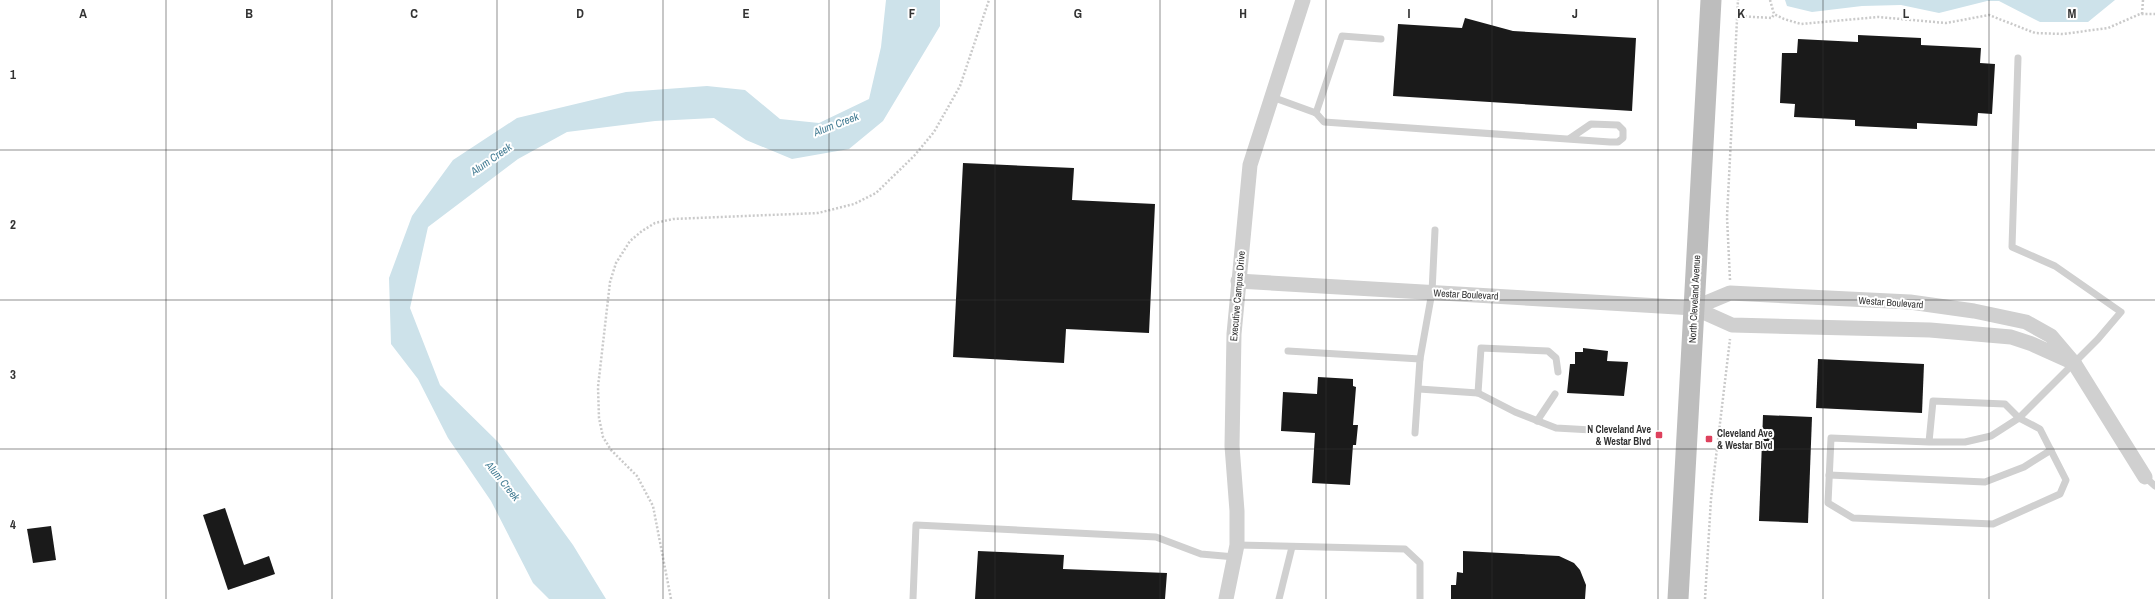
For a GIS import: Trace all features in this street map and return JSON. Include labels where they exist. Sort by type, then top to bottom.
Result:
[{"type":"main road","name":"North Cleveland Avenue","points":[[1678,599],[1710,0]]},
{"type":"street","name":"Executive Campus Drive","points":[[1226,599],[1236,551],[1237,511],[1232,438],[1234,334],[1250,165],[1303,0]]},
{"type":"street","name":"Westar Boulevard","points":[[1238,281],[1694,308],[1732,325],[1930,330],[2011,338],[2032,344],[2074,363]]},
{"type":"street","name":"Westar Boulevard","points":[[1694,308],[1730,293],[1910,302],[1960,309],[2026,322],[2051,336],[2074,363],[2150,481]]},
{"type":"lane","points":[[1316,113],[1342,36],[1381,39]]},
{"type":"lane","points":[[1929,442],[1933,401],[2005,404],[2019,418],[2040,429],[2066,480],[2060,494],[1993,524],[1853,518],[1828,504],[1831,438],[1929,442],[1965,442],[1991,436],[2019,418],[2098,339],[2121,312],[2056,266],[2012,247],[2018,58]]},
{"type":"lane","points":[[1272,97],[1316,113],[1324,122],[1569,139],[1618,142],[1623,138],[1623,130],[1618,125],[1591,124],[1569,139]]},
{"type":"lane","points":[[1415,433],[1420,358],[1432,292],[1435,230]]},
{"type":"lane","points":[[1478,393],[1481,348],[1548,351],[1556,358],[1558,372]]},
{"type":"lane","points":[[1288,351],[1420,358]]},
{"type":"lane","points":[[1418,389],[1478,393],[1515,412],[1556,428],[1610,432]]},
{"type":"lane","points":[[1537,421],[1555,394]]},
{"type":"lane","points":[[1829,475],[1985,482],[2024,467],[2051,450]]},
{"type":"lane","points":[[913,599],[916,524],[1156,537],[1202,554],[1292,547],[1404,549],[1420,562],[1420,599]]},
{"type":"lane","points":[[1279,599],[1292,547]]},
{"type":"path","points":[[671,599],[653,506],[637,476],[611,450],[603,437],[599,418],[598,387],[610,282],[616,263],[630,241],[655,223],[673,219],[818,213],[854,204],[876,192],[914,156],[934,132],[960,86],[990,0]]},
{"type":"path","points":[[1770,0],[1774,14],[1784,19],[1801,24],[1878,17],[1946,23],[1989,15],[2035,33],[2063,34],[2108,28],[2142,14],[2155,14]]},
{"type":"path","points":[[2142,14],[2143,0]]},
{"type":"path","points":[[1738,16],[1772,18],[1774,14]]},
{"type":"water","name":"Alum Creek","points":[[886,0],[940,0],[940,26],[883,121],[849,149],[792,159],[746,140],[714,118],[655,121],[567,132],[518,159],[428,227],[410,308],[440,385],[498,442],[573,545],[606,599],[549,599],[533,583],[491,501],[448,438],[418,379],[391,344],[389,278],[412,216],[453,160],[517,118],[626,92],[707,86],[745,90],[780,119],[819,123],[869,99],[881,47]]},
{"type":"water","points":[[1785,0],[2115,0],[2088,22],[2040,22],[1999,1],[1987,1],[1939,13],[1901,5],[1862,6],[1812,12],[1787,6]]},
{"type":"building","points":[[1465,18],[1513,31],[1636,38],[1632,111],[1393,96],[1398,24],[1462,28]]},
{"type":"building","points":[[1858,35],[1921,38],[1921,45],[1981,48],[1980,63],[1995,64],[1992,114],[1978,113],[1977,126],[1917,123],[1917,129],[1855,126],[1855,120],[1794,117],[1795,104],[1780,103],[1782,53],[1797,53],[1798,39],[1858,42]]},
{"type":"building","points":[[963,163],[1074,168],[1072,200],[1155,204],[1149,333],[1066,329],[1064,363],[953,357]]},
{"type":"building","points":[[1583,348],[1608,351],[1607,361],[1628,362],[1624,396],[1567,393],[1570,364],[1575,364],[1575,352],[1583,352]]},
{"type":"building","points":[[1818,359],[1924,364],[1922,413],[1816,408]]},
{"type":"building","points":[[1318,377],[1353,379],[1353,386],[1356,387],[1353,425],[1358,425],[1356,445],[1353,445],[1350,485],[1312,483],[1315,433],[1281,431],[1283,392],[1317,394]]},
{"type":"building","points":[[1763,415],[1812,417],[1808,523],[1759,521]]},
{"type":"building","points":[[225,508],[244,565],[269,556],[275,574],[228,590],[203,515]]},
{"type":"building","points":[[51,526],[56,560],[33,563],[27,529]]},
{"type":"building","points":[[978,551],[1064,555],[1063,569],[1167,573],[1165,599],[975,599]]},
{"type":"building","points":[[1463,551],[1559,556],[1574,563],[1580,570],[1586,585],[1585,599],[1451,599],[1451,585],[1456,585],[1457,572],[1463,573]]},
{"type":"place","name":"N Cleveland Ave & Westar Blvd","points":[[1659,435]]},
{"type":"place","name":"Cleveland Ave & Westar Blvd","points":[[1709,439]]}]
